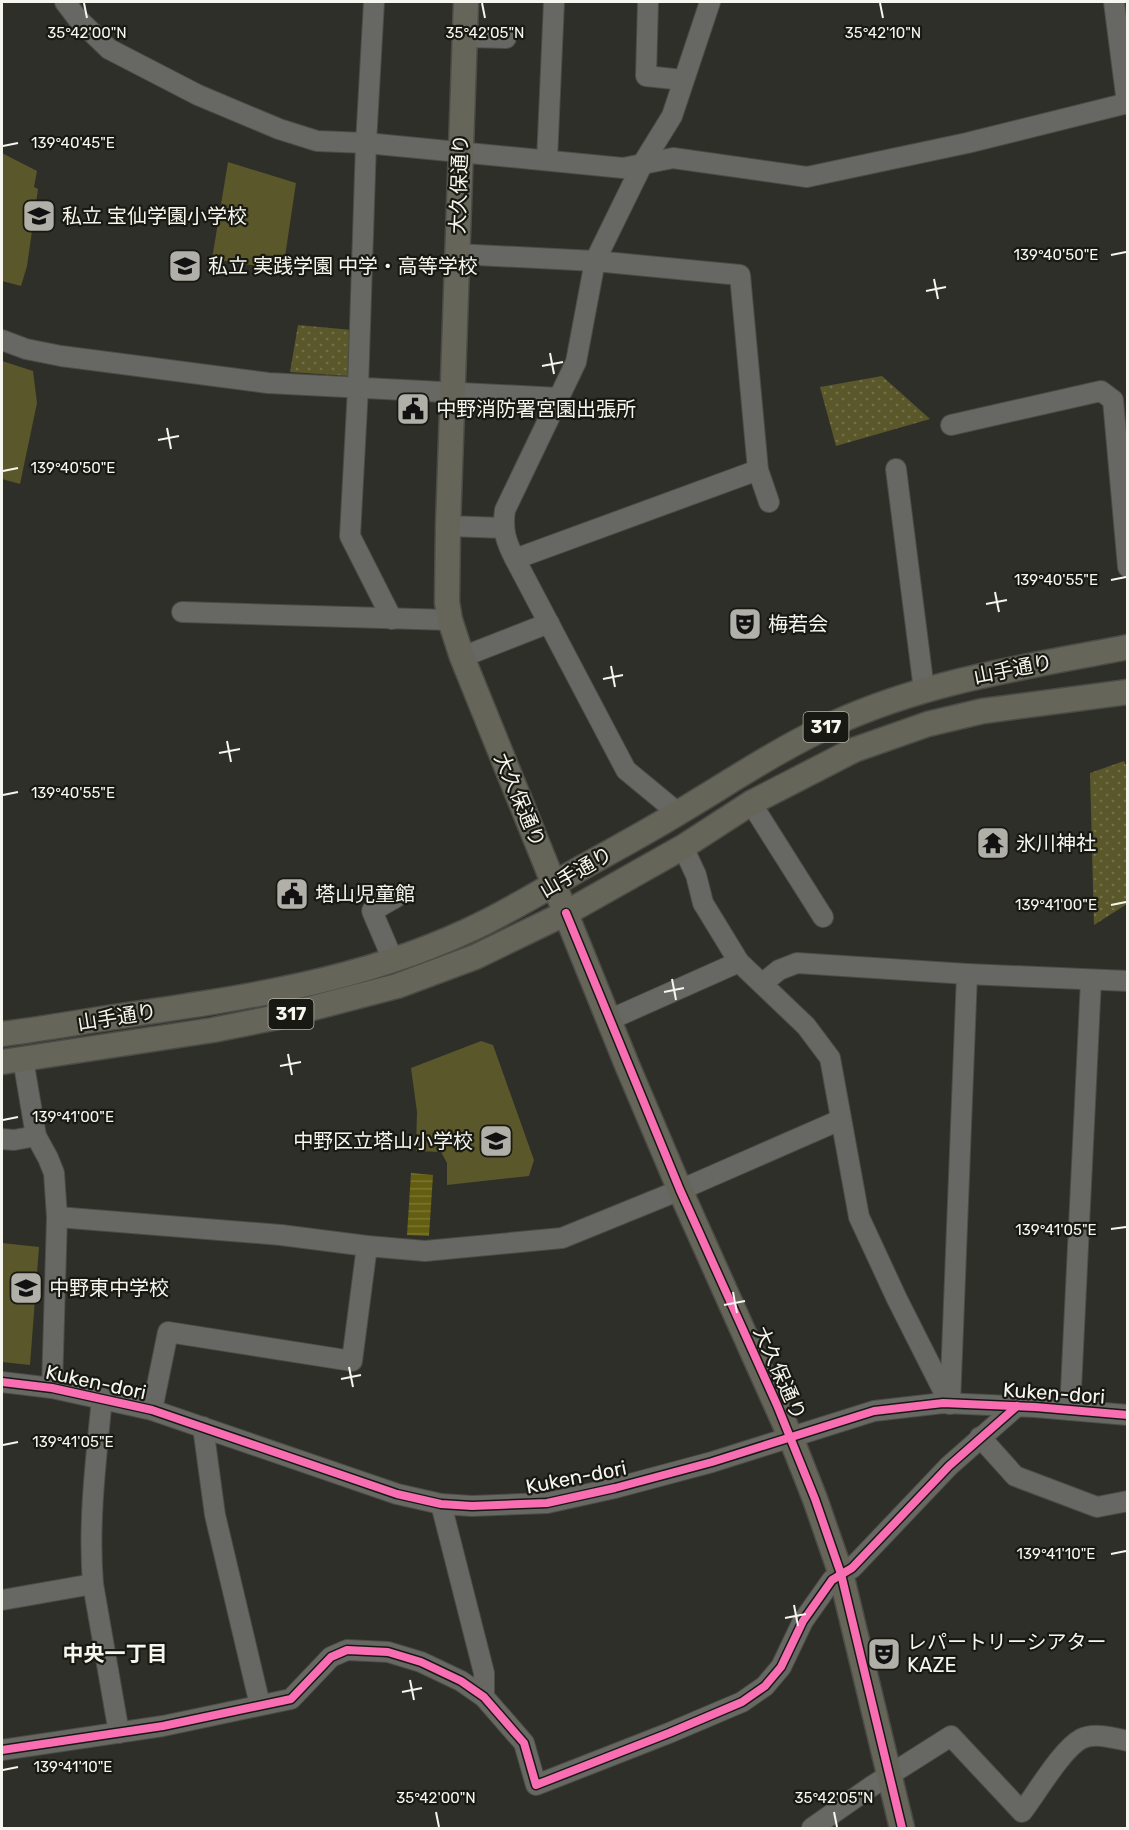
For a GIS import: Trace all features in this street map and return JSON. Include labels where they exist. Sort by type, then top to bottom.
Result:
[{"type":"main road","name":"大久保通り","points":[[466,2],[448,526],[447,583],[450,620],[462,657],[609,1020],[680,1190],[791,1438],[841,1574],[903,1828]]},
{"type":"main road","name":"山手通り","points":[[2,1034],[54,1028],[306,986],[393,960],[465,932],[525,901],[678,813],[740,773],[791,744],[856,714],[972,676],[1128,647]]},
{"type":"main road","name":"山手通り","points":[[12,1060],[213,1030],[278,1017],[397,986],[475,957],[566,914],[683,847],[751,803],[854,750],[928,724],[983,711],[1128,692]]},
{"type":"street","points":[[65,2],[78,19],[109,49],[198,95],[279,129],[317,141],[366,143],[623,168],[673,158],[807,177],[968,143],[1127,103],[1114,2]]},
{"type":"street","points":[[374,2],[350,536],[392,619]]},
{"type":"street","points":[[547,160],[554,2]]},
{"type":"street","points":[[648,2],[646,76],[683,80]]},
{"type":"street","points":[[678,813],[626,770],[507,544],[502,528],[505,510],[576,362],[595,261],[643,163],[672,116],[710,2]]},
{"type":"street","points":[[465,37],[506,38]]},
{"type":"street","points":[[457,254],[595,261],[740,275],[758,470],[769,501]]},
{"type":"street","points":[[2,340],[38,351],[119,365],[268,383],[559,398]]},
{"type":"street","points":[[951,425],[1101,391],[1113,400],[1128,567]]},
{"type":"street","points":[[515,559],[758,470]]},
{"type":"street","points":[[896,470],[924,690]]},
{"type":"street","points":[[448,526],[502,528]]},
{"type":"street","points":[[182,612],[450,620]]},
{"type":"street","points":[[462,657],[549,623]]},
{"type":"street","points":[[751,803],[823,917]]},
{"type":"street","points":[[683,847],[696,875],[703,903],[739,962],[806,1026],[830,1058],[859,1217],[950,1404]]},
{"type":"street","points":[[393,960],[372,911],[395,898]]},
{"type":"street","points":[[609,1020],[739,962]]},
{"type":"street","points":[[763,983],[779,970],[796,963],[1128,981]]},
{"type":"street","points":[[950,1404],[967,974]]},
{"type":"street","points":[[1070,1410],[1091,980]]},
{"type":"street","points":[[12,1060],[36,1136],[54,1173],[57,1217],[52,1388]]},
{"type":"street","points":[[57,1217],[281,1235],[425,1251],[562,1238],[680,1190],[840,1120]]},
{"type":"street","points":[[2,1139],[14,1140],[36,1136]]},
{"type":"street","points":[[152,1410],[168,1332],[352,1360],[367,1246]]},
{"type":"street","name":"Kuken-dori","points":[[2,1382],[52,1388],[152,1410],[397,1494],[441,1504],[489,1506],[547,1503],[667,1475],[874,1411],[950,1404],[1017,1406],[1128,1415]]},
{"type":"street","points":[[102,1398],[92,1490],[93,1584],[119,1733]]},
{"type":"street","points":[[2,1750],[163,1726],[291,1699],[331,1657],[346,1650],[387,1652],[421,1662],[461,1681],[484,1697],[524,1743],[536,1785],[742,1702],[765,1686],[781,1667],[803,1621],[832,1580],[852,1568],[949,1466],[1017,1406]]},
{"type":"street","points":[[203,1427],[215,1515],[260,1705]]},
{"type":"street","points":[[980,1437],[1015,1476],[1097,1507],[1128,1501]]},
{"type":"street","points":[[441,1504],[484,1673],[484,1697]]},
{"type":"street","points":[[2,1600],[93,1584]]},
{"type":"street","points":[[812,1828],[951,1736],[1022,1812],[1057,1761],[1081,1739],[1110,1737],[1128,1742]]},
{"type":"shaded area","points":[[2,153],[37,171],[34,187],[38,189],[27,266],[21,286],[2,281]]},
{"type":"shaded area","points":[[228,162],[296,183],[283,270],[212,259]]},
{"type":"shaded area","points":[[298,325],[352,330],[349,376],[290,372]]},
{"type":"shaded area","points":[[2,361],[33,371],[37,403],[20,484],[2,479]]},
{"type":"shaded area","points":[[882,376],[930,419],[836,446],[820,387]]},
{"type":"shaded area","points":[[1124,761],[1128,770],[1127,904],[1094,925],[1090,773]]},
{"type":"shaded area","points":[[481,1041],[493,1045],[534,1160],[529,1176],[447,1185],[447,1163],[441,1152],[416,1151],[417,1112],[411,1068]]},
{"type":"shaded area","points":[[411,1173],[433,1175],[429,1236],[407,1235]]},
{"type":"shaded area","points":[[2,1243],[39,1247],[30,1365],[2,1362]]},
{"type":"cycle path","points":[[566,913],[680,1190],[777,1405],[815,1499],[841,1574],[902,1828]]},
{"type":"cycle path","points":[[2,1382],[52,1388],[152,1410],[397,1494],[441,1504],[472,1506],[547,1503],[615,1488],[712,1462],[874,1411],[943,1403],[1035,1407],[1128,1415]]},
{"type":"cycle path","points":[[2,1750],[163,1726],[291,1699],[331,1657],[347,1650],[388,1652],[421,1662],[461,1681],[484,1697],[524,1743],[536,1785],[742,1702],[765,1686],[781,1667],[803,1621],[832,1580],[852,1568],[949,1466],[1017,1406]]},
{"type":"place","name":"私立 宝仙学園小学校","points":[[39,216]]},
{"type":"place","name":"私立 実践学園 中学・高等学校","points":[[185,266]]},
{"type":"place","name":"中野消防署宮園出張所","points":[[413,409]]},
{"type":"place","name":"梅若会","points":[[745,624]]},
{"type":"place","name":"氷川神社","points":[[993,843]]},
{"type":"place","name":"塔山児童館","points":[[292,894]]},
{"type":"place","name":"中野区立塔山小学校","points":[[496,1141]]},
{"type":"place","name":"中野東中学校","points":[[26,1288]]},
{"type":"place","name":"レパートリーシアター KAZE","points":[[884,1654]]},
{"type":"district","name":"中央一丁目","points":[[115,1653]]}]
